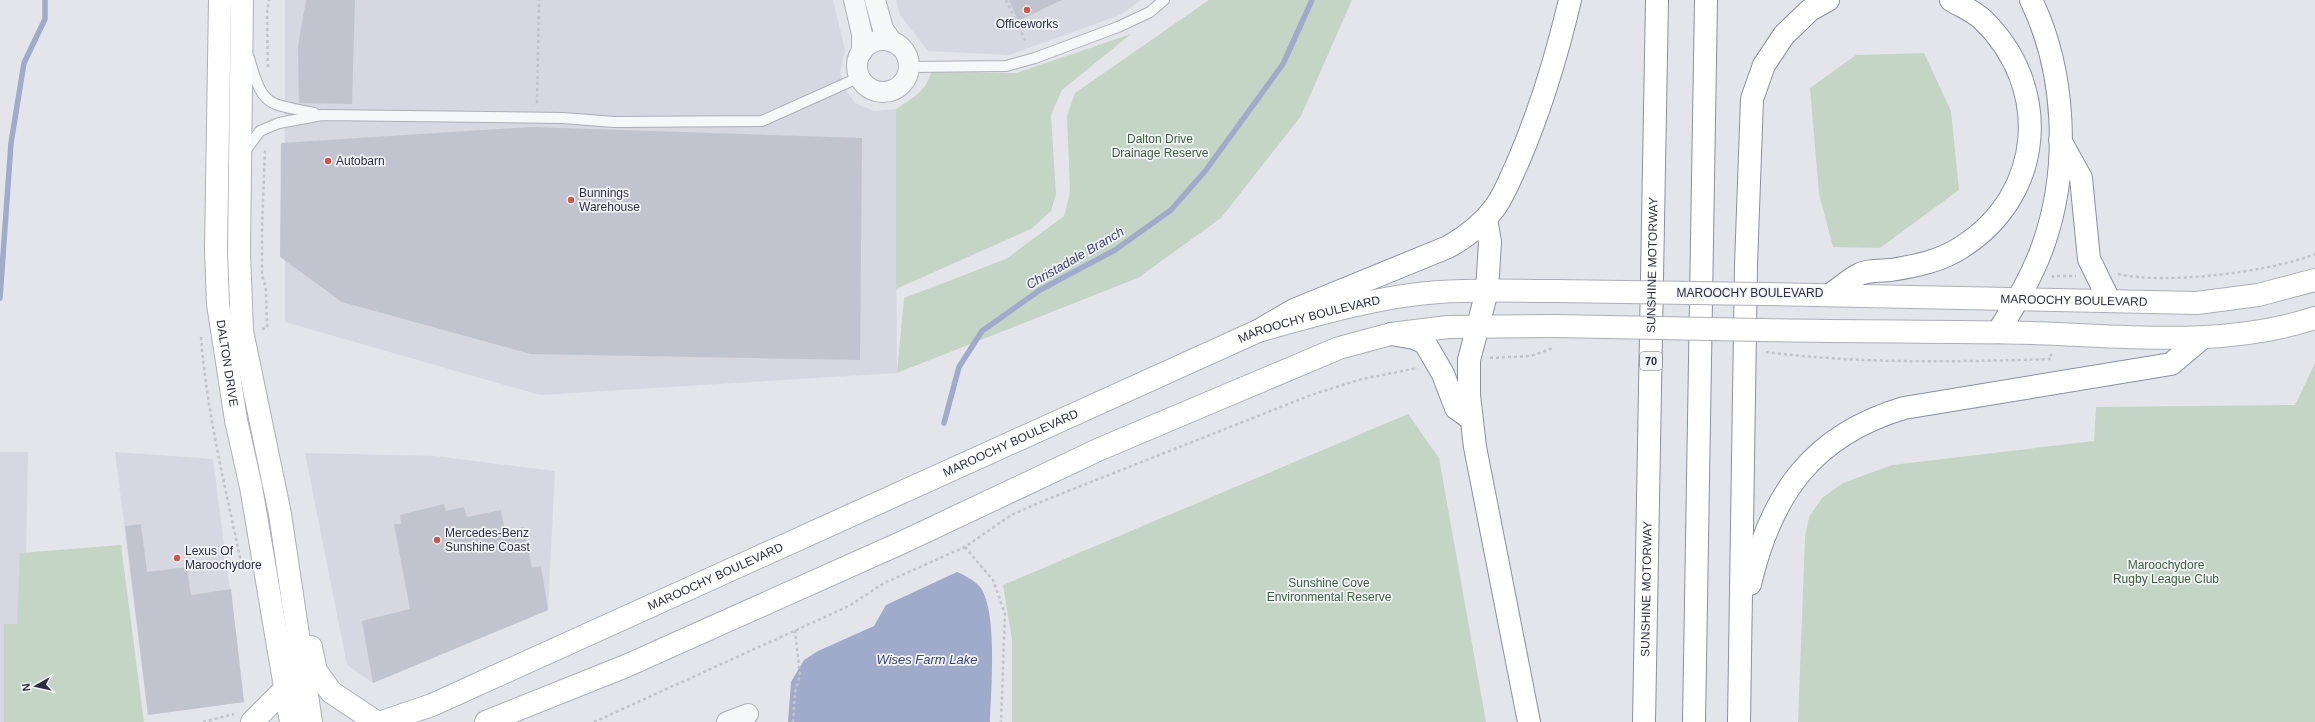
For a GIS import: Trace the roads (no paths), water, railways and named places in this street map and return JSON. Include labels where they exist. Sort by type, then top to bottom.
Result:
[{"type":"main road","name":"DALTON DRIVE","points":[[220,0],[216,250],[219,319],[236,420],[251,487],[291,722]]},
{"type":"main road","name":"DALTON DRIVE","points":[[242,0],[239,252],[242,330],[280,514],[311,722]]},
{"type":"main road","points":[[1258,331],[1294,310],[1448,247],[1465,238],[1486,219],[1497,205],[1509,183],[1527,141],[1542,97],[1570,0]]},
{"type":"main road","name":"SUNSHINE MOTORWAY","points":[[1644,722],[1657,0]]},
{"type":"main road","points":[[1694,722],[1706,0]]},
{"type":"main road","points":[[1739,722],[1749,134],[1752,99],[1764,65],[1784,35],[1810,10],[1828,0]]},
{"type":"main road","points":[[1831,294],[1859,274],[1920,265],[1961,248],[1994,222],[2006,206],[2022,175],[2028,156],[2030,137],[2027,99],[2023,80],[2012,56],[1994,32],[1980,18],[1951,0]]},
{"type":"main road","points":[[1998,332],[2032,274],[2044,243],[2052,214],[2060,140],[2054,70],[2043,28],[2031,0]]},
{"type":"main road","points":[[2060,140],[2081,178],[2089,259],[2109,300]]},
{"type":"main road","points":[[1486,219],[1490,242],[1487,291],[1476,326],[1469,360],[1471,419],[1529,722]]},
{"type":"main road","name":"MAROOCHY BOULEVARD","points":[[382,722],[432,705],[1258,331],[1308,317],[1385,300],[1439,292],[1555,291],[1831,294],[2109,300],[2160,303],[2227,300],[2258,296],[2315,280]]},
{"type":"main road","points":[[486,722],[626,666],[903,542],[1108,446],[1339,348],[1391,334],[1476,326],[1555,326],[1998,332],[2202,338],[2256,332],[2315,318]]},
{"type":"main road","points":[[1391,334],[1414,338],[1424,343],[1438,366],[1456,408],[1471,419]]},
{"type":"main road","points":[[1740,627],[1757,554],[1773,512],[1796,477],[1823,450],[1846,433],[1884,414],[1904,408],[2171,364],[2202,338]]},
{"type":"main road","points":[[280,514],[298,581],[316,671],[331,692],[376,722]]},
{"type":"main road","points":[[523,722],[626,666]]},
{"type":"main road","points":[[247,717],[286,688]]},
{"type":"street","points":[[854,0],[862,34],[862,52]]},
{"type":"street","points":[[875,0],[884,29],[892,42]]},
{"type":"street","points":[[880,40],[892,42],[904,50],[916,67],[903,82],[890,91],[874,90],[867,86],[860,77],[857,64],[862,52],[872,42],[880,40]]},
{"type":"lane","points":[[916,67],[1006,66],[1118,27],[1150,12],[1164,0]]},
{"type":"lane","points":[[241,34],[257,88],[271,104],[322,115]]},
{"type":"lane","points":[[241,157],[260,132],[273,126],[302,117],[322,115],[563,118],[614,122],[762,121],[860,77]]},
{"type":"water","name":"Wises Farm Lake","points":[[957,572],[975,582],[980,587],[986,598],[991,632],[992,652],[990,722],[788,722],[791,682],[804,660],[818,651],[874,626],[886,605]]},
{"type":"waterway","points":[[0,298],[11,143],[24,63],[45,19],[45,0]]},
{"type":"waterway","name":"Christadale Branch","points":[[944,423],[959,367],[982,331],[1040,290],[1115,250],[1171,210],[1206,170],[1283,64],[1312,0]]},
{"type":"place","name":"Officeworks","points":[[1027,10]]},
{"type":"place","name":"Autobarn","points":[[328,161]]},
{"type":"place","name":"Bunnings Warehouse","points":[[571,200]]},
{"type":"place","name":"Mercedes-Benz Sunshine Coast","points":[[437,540]]},
{"type":"place","name":"Lexus Of Maroochydore","points":[[177,558]]},
{"type":"park label","name":"Dalton Drive Drainage Reserve","points":[[1160,146]]},
{"type":"park label","name":"Maroochydore Rugby League Club","points":[[2166,572]]},
{"type":"park label","name":"Sunshine Cove Environmental Reserve","points":[[1329,590]]}]
